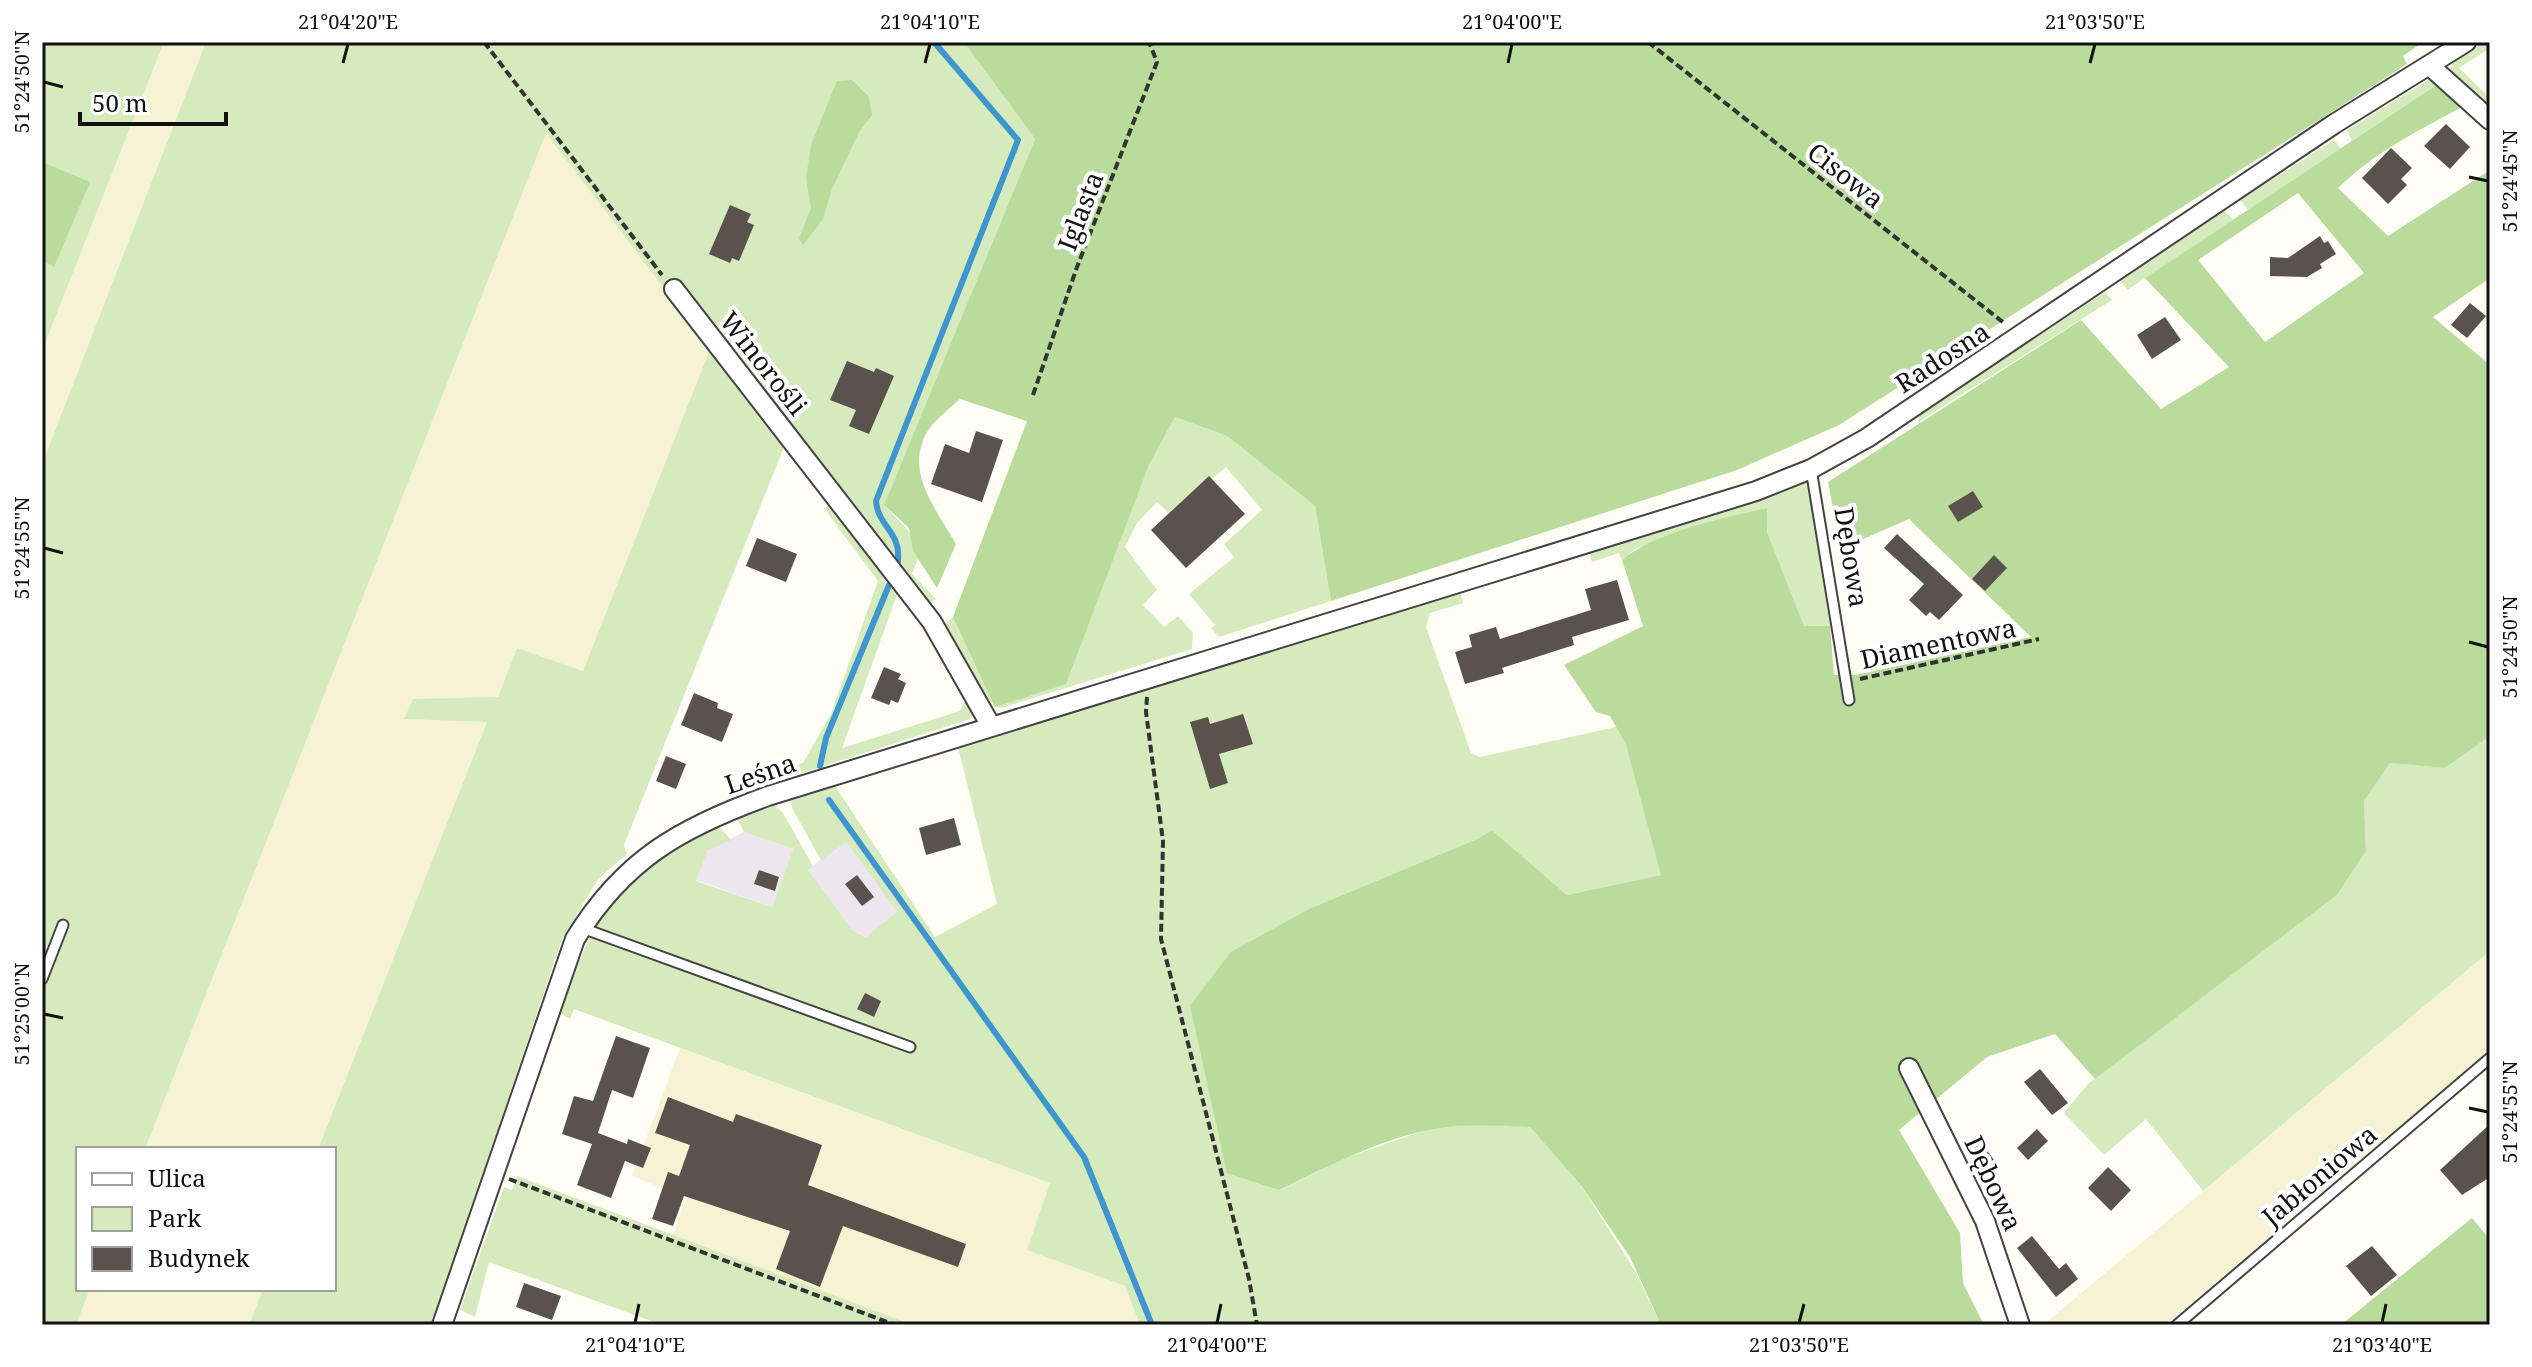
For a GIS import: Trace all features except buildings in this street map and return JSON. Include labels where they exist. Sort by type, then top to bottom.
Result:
[{"type":"street","name":"Radosna","points":[[1392,601],[1756,491],[1811,469],[1867,438],[2334,124],[2466,42]]},
{"type":"street","points":[[2430,66],[2490,120]]},
{"type":"street","name":"Winorośli","points":[[674,289],[932,622],[991,726]]},
{"type":"street","name":"Leśna","points":[[442,1325],[566,962],[582,928],[632,867],[692,827],[768,796],[1392,601]]},
{"type":"street","name":"Dębowa","points":[[1909,1068],[1985,1221],[2020,1325]]},
{"type":"lane","name":"Dębowa","points":[[1811,469],[1849,700]]},
{"type":"lane","points":[[42,979],[63,925]]},
{"type":"lane","points":[[582,928],[910,1047]]},
{"type":"lane","name":"Jabłoniowa","points":[[2177,1325],[2490,1058]]},
{"type":"path","points":[[484,42],[674,289]]},
{"type":"path","name":"Iglasta","points":[[1033,395],[1077,267],[1157,62],[1149,42]]},
{"type":"path","name":"Cisowa","points":[[1648,42],[2021,336]]},
{"type":"path","name":"Diamentowa","points":[[1846,682],[2039,639]]},
{"type":"path","points":[[1149,678],[1146,712],[1163,841],[1161,939],[1249,1279],[1257,1325]]},
{"type":"path","points":[[495,1173],[895,1325]]},
{"type":"shaded area","points":[[164,42],[206,42],[42,464],[42,351]]},
{"type":"shaded area","points":[[546,132],[710,349],[583,671],[517,648],[498,697],[405,719],[487,722],[319,1147],[146,1147]]},
{"type":"shaded area","points":[[744,832],[793,849],[772,907],[696,880],[708,850]]},
{"type":"shaded area","points":[[845,841],[898,913],[866,937],[853,931],[807,870]]},
{"type":"shaded area","points":[[2490,951],[2490,1051],[2165,1325],[2043,1325]]},
{"type":"shaded area","points":[[680,1048],[1050,1183],[1028,1250],[1125,1286],[1140,1325],[913,1325],[672,1236],[687,1197],[632,1176]]},
{"type":"shaded area","points":[[89,1291],[262,1291],[249,1325],[76,1325]]},
{"type":"green space","points":[[42,42],[164,42],[42,351]]},
{"type":"green space","points":[[206,42],[964,42],[1035,139],[884,505],[923,546],[912,574],[936,599],[927,605],[899,589],[842,748],[960,711],[967,697],[974,714],[970,719],[771,783],[771,770],[803,763],[831,714],[878,581],[829,515],[826,509],[829,500],[784,447],[624,845],[627,854],[598,879],[562,939],[432,1325],[249,1325],[262,1291],[336,1291],[336,1147],[319,1147],[487,722],[404,719],[413,699],[498,697],[517,648],[583,671],[710,349],[546,133],[146,1147],[76,1147],[76,1291],[89,1291],[76,1325],[42,1325],[42,464]]},
{"type":"green space","points":[[964,42],[2423,42],[2403,56],[2407,64],[1839,425],[1737,470],[1331,601],[1315,506],[1227,436],[1175,417],[1148,467],[1066,684],[995,707],[953,617],[1027,421],[960,399],[932,425],[923,441],[919,456],[924,486],[956,544],[937,588],[913,551],[909,528],[884,505],[1035,139]]},
{"type":"green space","points":[[2482,42],[2490,42],[2490,48],[2459,68],[2490,98],[2490,109],[2451,75],[2456,59]]},
{"type":"green space","points":[[2430,79],[2438,84],[2352,141],[2347,130]]},
{"type":"green space","points":[[852,80],[869,97],[872,115],[859,132],[832,189],[823,219],[803,245],[799,238],[811,208],[806,178],[811,145],[837,81]]},
{"type":"green space","points":[[2438,84],[2464,106],[2382,153],[2338,188],[2388,236],[2490,170],[2490,278],[2433,317],[2490,365],[2490,736],[2445,768],[2390,763],[2364,801],[2366,851],[2337,895],[2095,1079],[2055,1034],[1987,1057],[1899,1130],[1960,1233],[1963,1283],[1984,1325],[1661,1325],[1630,1257],[1580,1184],[1530,1127],[1483,1125],[1432,1129],[1365,1150],[1279,1190],[1227,1173],[1190,1006],[1231,952],[1311,908],[1492,830],[1567,895],[1661,875],[1626,745],[1610,716],[1596,712],[1564,665],[1643,626],[1622,560],[1635,550],[1691,527],[1767,508],[1767,532],[1804,626],[1830,626],[1834,675],[1855,675],[2031,637],[1909,519],[1861,540],[1843,561],[1828,482],[2081,320],[2161,409],[2229,367],[2145,278]],"holes":[[[2298,193],[2364,273],[2265,342],[2198,260]]]},
{"type":"green space","points":[[2334,140],[2341,149],[2248,210],[2240,200]]},
{"type":"green space","points":[[42,162],[90,182],[54,267],[42,261]]},
{"type":"green space","points":[[2225,211],[2233,220],[2127,290],[2120,279]]},
{"type":"green space","points":[[2105,292],[2112,300],[1918,422],[1919,414]]},
{"type":"green space","points":[[1175,417],[1227,436],[1315,506],[1331,601],[1219,637],[1211,628],[1215,625],[1189,594],[1234,557],[1224,544],[1262,510],[1226,467],[1212,479],[1209,476],[1169,513],[1157,502],[1137,523],[1125,547],[1157,590],[1143,605],[1164,627],[1178,616],[1193,633],[1192,649],[1001,708],[995,707],[953,650],[945,625],[953,617],[968,647],[1148,467]]},
{"type":"green space","points":[[1807,477],[1830,626],[1804,627],[1767,532],[1766,508],[1635,549],[1622,560],[1619,553],[1592,562],[1589,551]]},
{"type":"green space","points":[[1460,589],[1463,603],[1430,613],[1426,627],[1471,753],[1480,757],[1616,727],[1626,745],[1662,875],[1567,895],[1492,830],[1311,908],[1280,1190],[1345,1158],[1449,1122],[1530,1127],[1580,1184],[1635,1271],[1661,1325],[1140,1325],[1125,1286],[1027,1250],[1050,1183],[574,1009],[570,1019],[561,1014],[578,964],[600,919],[615,899],[650,863],[673,847],[718,825],[731,840],[708,850],[696,881],[772,907],[793,849],[744,832],[737,819],[775,805],[783,813],[813,866],[808,870],[853,931],[866,937],[897,912],[846,842],[821,860],[792,808],[791,800],[835,786],[935,937],[997,904],[958,747]]},
{"type":"green space","points":[[2490,736],[2490,951],[2203,1191],[2146,1119],[2104,1155],[2064,1113],[2088,1084],[2337,895],[2366,851],[2364,801],[2390,763],[2445,768]]},
{"type":"green space","points":[[517,1176],[913,1325],[662,1325],[489,1262],[475,1317],[460,1310],[504,1187],[512,1190]]},
{"type":"green space","points":[[2472,1218],[2490,1240],[2490,1322],[2486,1325],[2341,1325]]},
{"type":"waterway","points":[[898,561],[896,543],[876,501],[1018,140],[934,42]]},
{"type":"waterway","points":[[820,766],[826,738],[889,585]]},
{"type":"waterway","points":[[829,800],[1084,1157],[1152,1325]]}]
